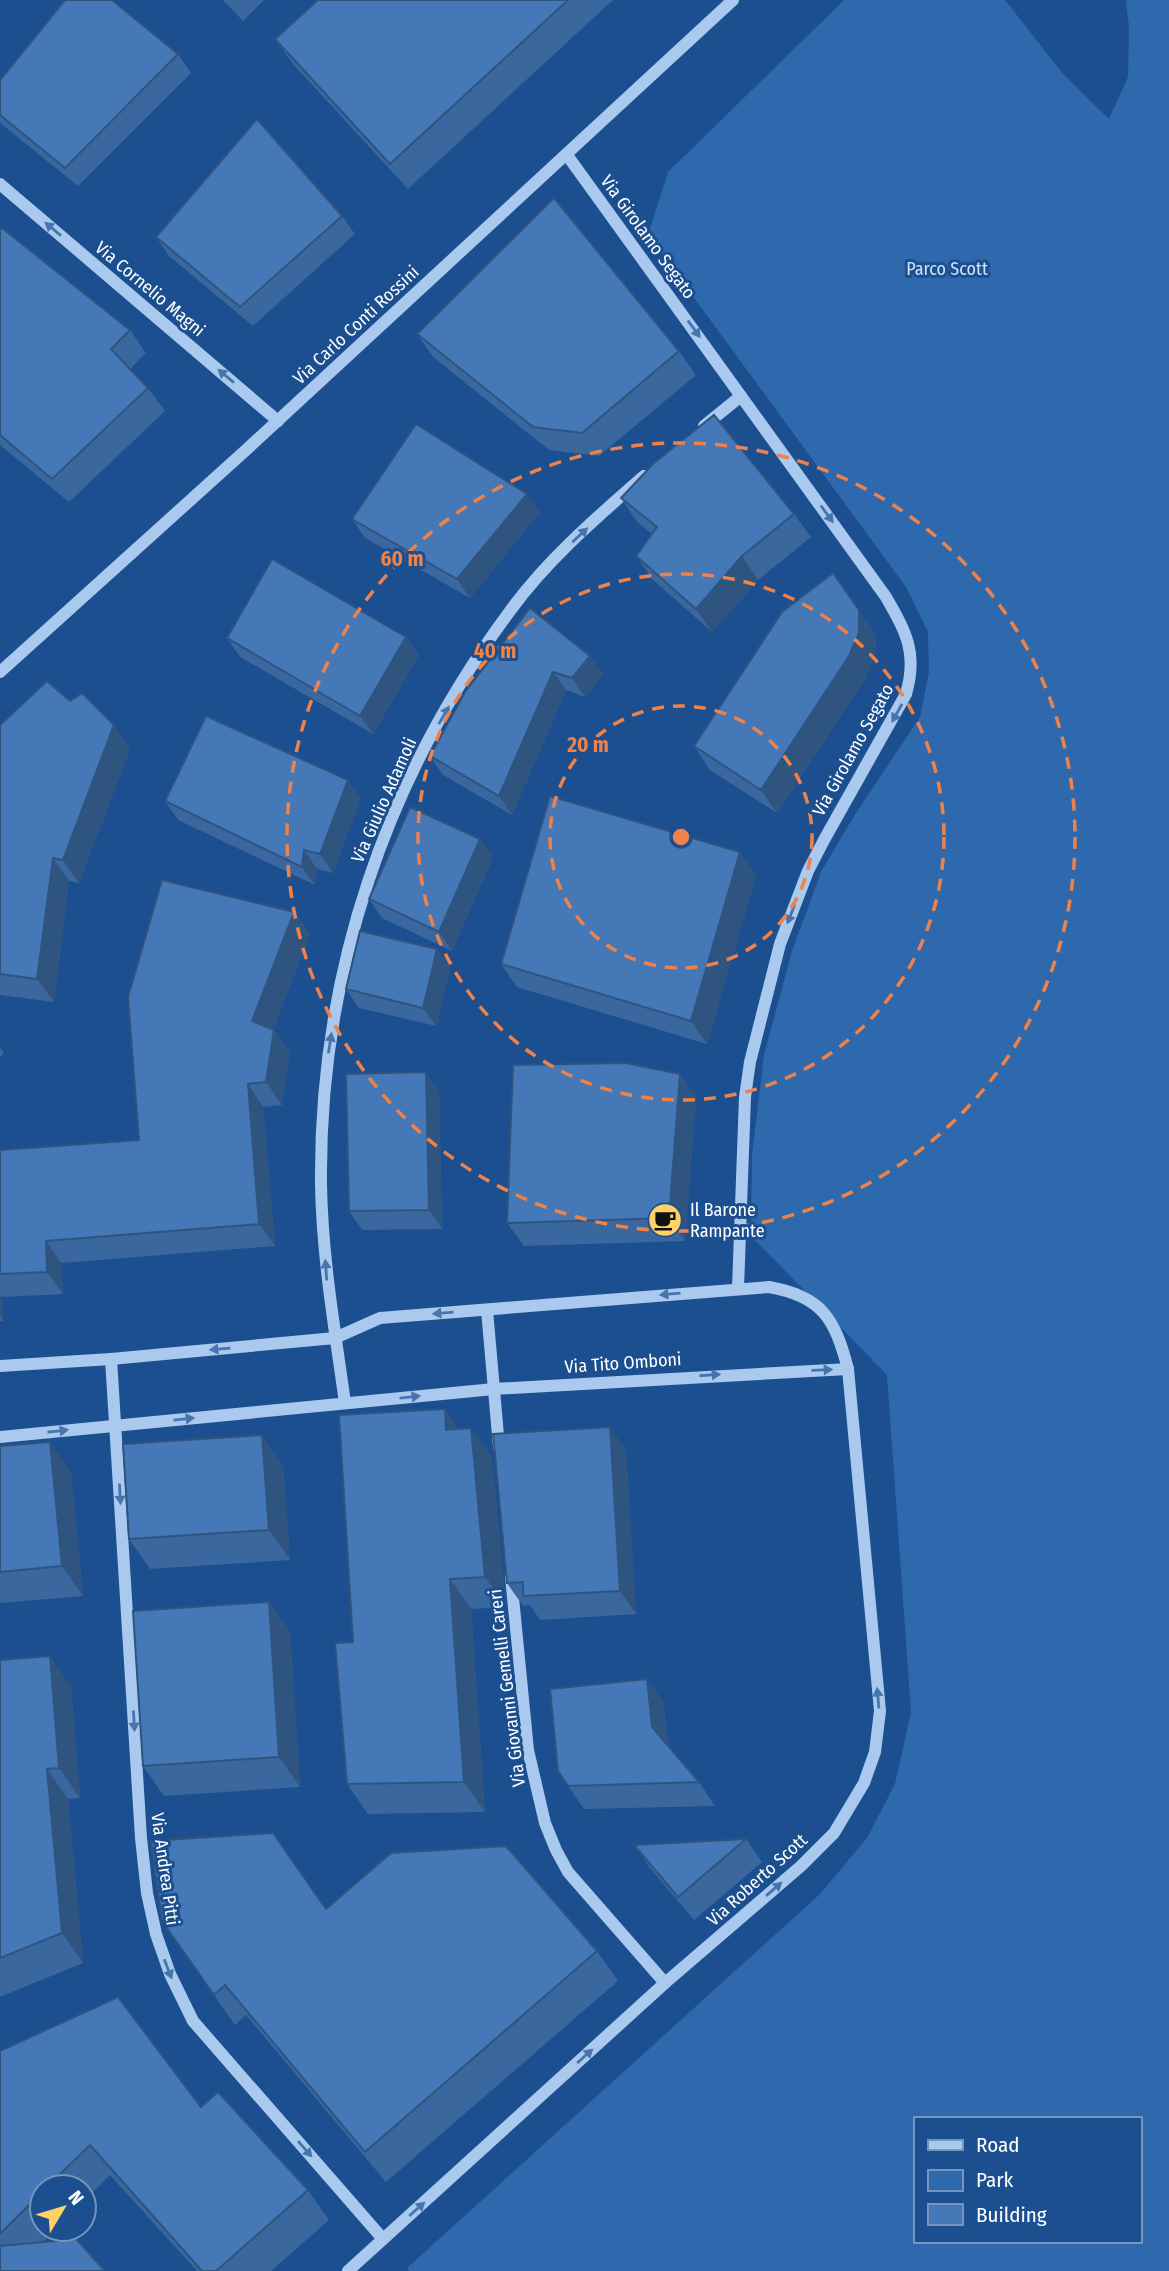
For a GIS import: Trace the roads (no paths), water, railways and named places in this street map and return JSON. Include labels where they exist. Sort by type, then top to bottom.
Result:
[{"type":"street","name":"Via Carlo Conti Rossini","points":[[0,672],[278,421],[733,0]]},
{"type":"street","name":"Via Girolamo Segato","points":[[567,155],[886,597],[907,635],[912,655],[911,677],[906,694],[808,871],[776,957],[750,1062],[745,1097],[738,1289]]},
{"type":"street","name":"Via Cornelio Magni","points":[[0,184],[278,421]]},
{"type":"street","points":[[695,433],[741,396]]},
{"type":"street","name":"Via Giulio Adamoli","points":[[335,1338],[328,1294],[321,1184],[324,1082],[347,948],[362,894],[419,758],[474,662],[511,609],[563,551],[655,467]]},
{"type":"street","name":"Via Roberto Scott","points":[[348,2271],[666,1983],[801,1866],[834,1833],[864,1783],[875,1752],[880,1711],[848,1369],[832,1324],[814,1303],[790,1291],[769,1287],[738,1289]]},
{"type":"street","points":[[0,1366],[111,1359],[335,1338],[380,1318],[738,1289]]},
{"type":"street","points":[[487,1310],[501,1465]]},
{"type":"street","points":[[335,1338],[345,1403]]},
{"type":"street","points":[[111,1359],[116,1425]]},
{"type":"street","name":"Via Tito Omboni","points":[[0,1437],[494,1388],[848,1369]]},
{"type":"street","name":"Via Andrea Pitti","points":[[116,1425],[141,1838],[147,1893],[160,1946],[170,1974],[193,2021],[383,2239]]},
{"type":"street","name":"Via Giovanni Gemelli Careri","points":[[510,1560],[528,1750],[545,1823],[568,1872],[666,1983]]},
{"type":"place","name":"Il Barone Rampante","points":[[665,1220]]},
{"type":"park label","name":"Parco Scott","points":[[947,269]]}]
